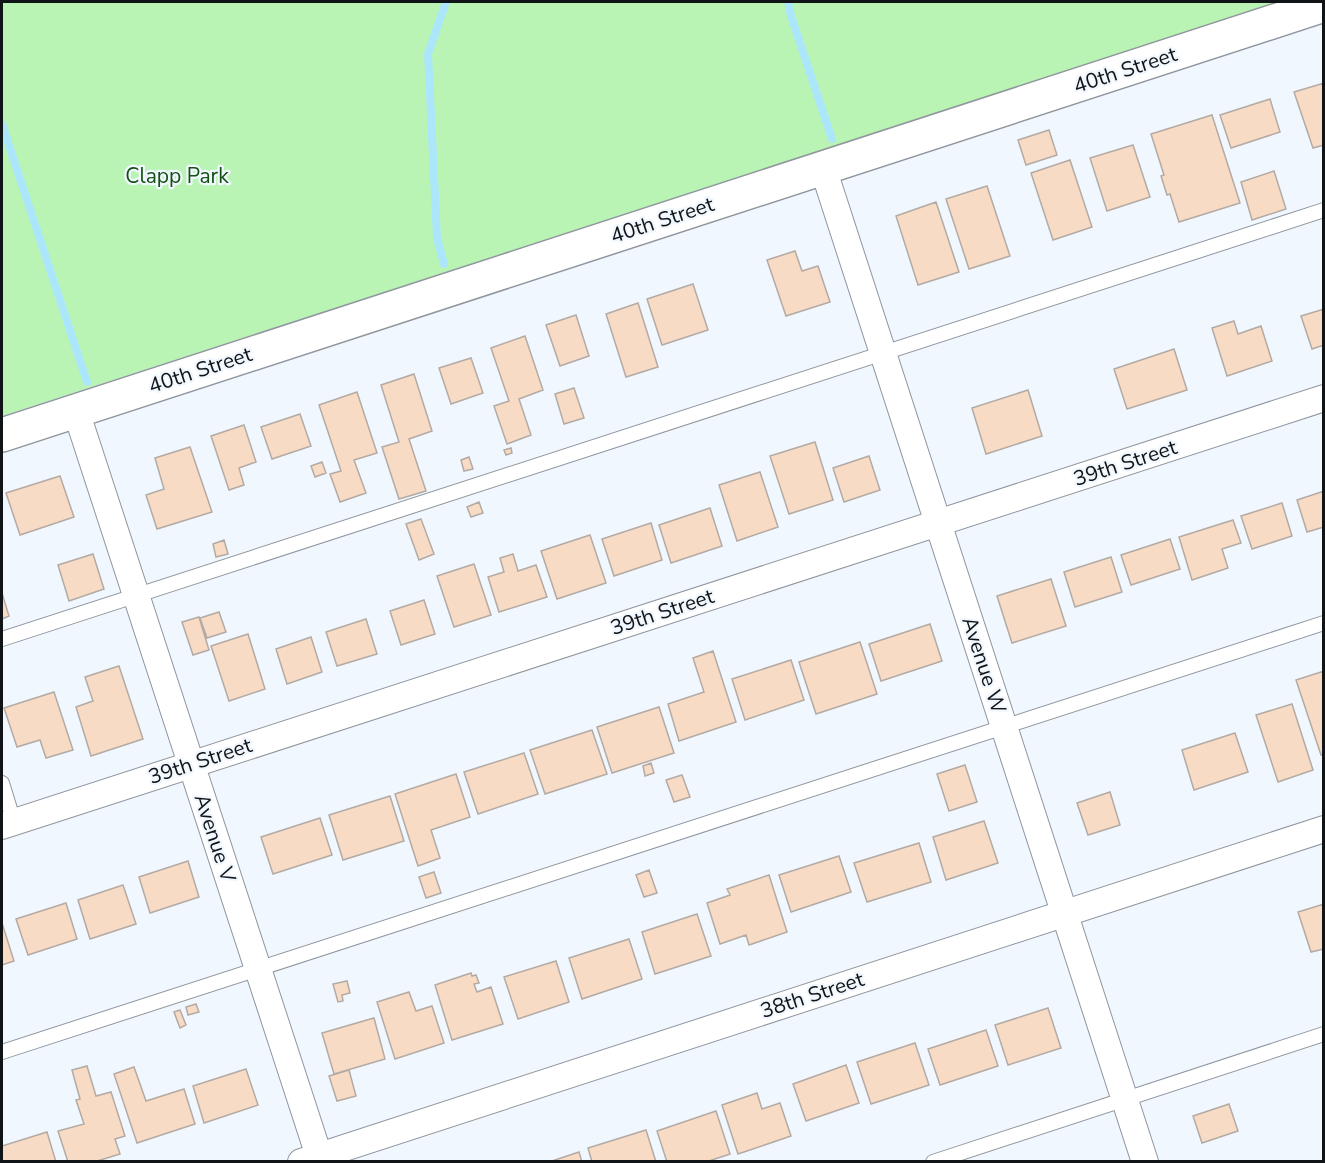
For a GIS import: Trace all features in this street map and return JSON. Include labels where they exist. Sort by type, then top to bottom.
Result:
[{"type":"street","name":"40th Street","points":[[2,435],[1323,5]]},
{"type":"street","name":"Avenue W","points":[[823,168],[1145,1161]]},
{"type":"street","name":"39th Street","points":[[8,824],[1323,399]]},
{"type":"street","name":"Avenue V","points":[[76,411],[258,969],[314,1160]]},
{"type":"street","name":"38th Street","points":[[314,1160],[1323,829]]},
{"type":"lane","points":[[2,639],[1323,210]]},
{"type":"lane","points":[[2,1053],[1323,623]]},
{"type":"lane","points":[[2,783],[8,824]]},
{"type":"lane","points":[[933,1161],[1323,1034]]},
{"type":"green space","name":"Clapp Park","points":[[2,2],[1279,2],[2,416]]},
{"type":"building","points":[[1324,83],[1324,145],[1313,148],[1294,92]]},
{"type":"building","points":[[1270,99],[1280,132],[1231,148],[1220,115]]},
{"type":"building","points":[[1212,115],[1240,203],[1179,222],[1170,194],[1167,195],[1161,176],[1164,175],[1151,134]]},
{"type":"building","points":[[1049,130],[1057,155],[1026,165],[1018,140]]},
{"type":"building","points":[[1133,145],[1150,197],[1107,211],[1090,158]]},
{"type":"building","points":[[1070,160],[1092,227],[1053,240],[1031,173]]},
{"type":"building","points":[[1274,171],[1286,209],[1252,220],[1241,182]]},
{"type":"building","points":[[987,186],[1010,256],[969,269],[946,199]]},
{"type":"building","points":[[936,202],[959,272],[918,285],[896,216]]},
{"type":"building","points":[[795,251],[802,271],[818,266],[830,302],[786,316],[767,260]]},
{"type":"building","points":[[693,284],[708,330],[662,345],[647,299]]},
{"type":"building","points":[[638,303],[658,367],[626,377],[606,314]]},
{"type":"building","points":[[1324,309],[1324,345],[1312,349],[1301,316]]},
{"type":"building","points":[[576,315],[589,356],[560,366],[546,325]]},
{"type":"building","points":[[1234,321],[1238,334],[1261,326],[1272,361],[1227,376],[1212,328]]},
{"type":"building","points":[[525,336],[543,390],[519,399],[531,435],[507,444],[494,406],[509,401],[491,348]]},
{"type":"building","points":[[1174,349],[1187,390],[1127,409],[1114,369]]},
{"type":"building","points":[[471,358],[483,393],[451,404],[439,368]]},
{"type":"building","points":[[414,374],[432,431],[409,439],[426,491],[399,499],[382,447],[399,442],[381,385]]},
{"type":"building","points":[[574,388],[584,418],[564,424],[555,394]]},
{"type":"building","points":[[1028,390],[1042,436],[986,454],[972,408]]},
{"type":"building","points":[[357,392],[377,453],[354,460],[366,493],[340,502],[330,474],[341,471],[319,405]]},
{"type":"building","points":[[300,414],[311,446],[272,459],[261,427]]},
{"type":"building","points":[[244,425],[256,462],[239,468],[244,485],[229,490],[211,436]]},
{"type":"building","points":[[815,442],[833,500],[789,514],[770,456]]},
{"type":"building","points":[[190,447],[212,512],[157,529],[146,495],[164,489],[155,458]]},
{"type":"building","points":[[511,448],[512,453],[506,455],[504,450]]},
{"type":"building","points":[[869,456],[880,490],[844,502],[833,468]]},
{"type":"building","points":[[469,457],[473,469],[464,471],[461,460]]},
{"type":"building","points":[[322,462],[326,473],[315,477],[311,466]]},
{"type":"building","points":[[760,472],[778,527],[737,541],[719,485]]},
{"type":"building","points":[[60,476],[74,517],[20,535],[6,493]]},
{"type":"building","points":[[1324,491],[1324,527],[1307,532],[1297,500]]},
{"type":"building","points":[[479,502],[483,513],[471,517],[467,507]]},
{"type":"building","points":[[1282,503],[1292,536],[1252,549],[1241,516]]},
{"type":"building","points":[[710,508],[722,546],[671,563],[659,525]]},
{"type":"building","points":[[421,519],[434,554],[419,560],[406,524]]},
{"type":"building","points":[[1233,520],[1241,543],[1222,549],[1228,568],[1192,580],[1179,537]]},
{"type":"building","points":[[651,523],[662,560],[614,576],[602,539]]},
{"type":"building","points":[[590,535],[606,583],[557,599],[541,551]]},
{"type":"building","points":[[1170,539],[1180,569],[1131,585],[1121,555]]},
{"type":"building","points":[[224,540],[228,554],[216,557],[213,544]]},
{"type":"building","points":[[93,554],[104,589],[69,601],[58,565]]},
{"type":"building","points":[[513,554],[518,571],[536,565],[547,597],[499,612],[488,577],[504,572],[500,558]]},
{"type":"building","points":[[1111,557],[1122,592],[1075,607],[1064,572]]},
{"type":"building","points":[[474,564],[491,615],[454,627],[437,576]]},
{"type":"building","points":[[1051,579],[1066,626],[1012,643],[997,596]]},
{"type":"building","points":[[2,593],[9,616],[2,619]]},
{"type":"building","points":[[424,600],[435,634],[401,645],[390,611]]},
{"type":"building","points":[[219,612],[226,632],[207,638],[200,618]]},
{"type":"building","points":[[199,617],[209,650],[193,655],[182,622]]},
{"type":"building","points":[[366,619],[377,654],[337,666],[326,632]]},
{"type":"building","points":[[930,624],[942,661],[881,681],[869,644]]},
{"type":"building","points":[[248,634],[265,689],[229,701],[211,646]]},
{"type":"building","points":[[311,637],[322,672],[287,684],[276,649]]},
{"type":"building","points":[[860,642],[877,694],[816,714],[799,662]]},
{"type":"building","points":[[713,651],[736,722],[679,741],[668,704],[704,692],[693,658]]},
{"type":"building","points":[[791,660],[804,700],[745,720],[732,679]]},
{"type":"building","points":[[119,666],[143,739],[91,756],[76,707],[93,701],[85,677]]},
{"type":"building","points":[[1324,671],[1324,754],[1321,755],[1296,680]]},
{"type":"building","points":[[54,692],[73,750],[46,758],[40,740],[17,747],[4,708]]},
{"type":"building","points":[[1292,704],[1313,770],[1278,782],[1256,715]]},
{"type":"building","points":[[659,707],[674,753],[612,773],[597,727]]},
{"type":"building","points":[[592,730],[607,774],[545,794],[530,750]]},
{"type":"building","points":[[1235,733],[1248,772],[1194,790],[1182,750]]},
{"type":"building","points":[[524,753],[538,794],[478,814],[464,772]]},
{"type":"building","points":[[651,763],[654,773],[645,776],[643,766]]},
{"type":"building","points":[[965,765],[977,802],[949,811],[937,774]]},
{"type":"building","points":[[456,774],[470,817],[431,830],[440,858],[418,866],[395,794]]},
{"type":"building","points":[[682,775],[690,797],[674,802],[666,780]]},
{"type":"building","points":[[1110,792],[1120,825],[1088,835],[1077,803]]},
{"type":"building","points":[[390,796],[404,841],[343,860],[329,815]]},
{"type":"building","points":[[320,818],[332,855],[273,874],[261,837]]},
{"type":"building","points":[[984,821],[998,863],[946,880],[933,837]]},
{"type":"building","points":[[919,843],[931,882],[867,902],[854,863]]},
{"type":"building","points":[[839,856],[851,892],[791,912],[779,875]]},
{"type":"building","points":[[188,861],[199,897],[150,913],[139,877]]},
{"type":"building","points":[[649,870],[657,893],[644,897],[636,875]]},
{"type":"building","points":[[434,872],[441,893],[426,898],[419,877]]},
{"type":"building","points":[[769,875],[787,932],[749,945],[746,935],[720,944],[707,903],[730,895],[727,889]]},
{"type":"building","points":[[123,885],[136,924],[90,939],[78,900]]},
{"type":"building","points":[[66,903],[77,939],[28,955],[16,919]]},
{"type":"building","points":[[1324,904],[1324,949],[1311,952],[1298,912]]},
{"type":"building","points":[[697,914],[711,956],[655,974],[642,932]]},
{"type":"building","points":[[2,923],[14,961],[2,965]]},
{"type":"building","points":[[629,939],[642,979],[582,999],[569,958]]},
{"type":"building","points":[[556,961],[569,1002],[518,1019],[504,977]]},
{"type":"building","points":[[471,973],[472,976],[476,975],[479,983],[474,984],[477,992],[491,987],[503,1024],[452,1040],[435,985]]},
{"type":"building","points":[[347,981],[350,993],[342,995],[343,1001],[338,1002],[333,984]]},
{"type":"building","points":[[409,992],[416,1011],[432,1006],[444,1043],[395,1059],[377,1002]]},
{"type":"building","points":[[196,1004],[199,1012],[188,1015],[186,1007]]},
{"type":"building","points":[[1048,1008],[1061,1048],[1008,1065],[995,1025]]},
{"type":"building","points":[[180,1010],[186,1025],[180,1028],[174,1012]]},
{"type":"building","points":[[374,1018],[385,1059],[334,1074],[322,1033]]},
{"type":"building","points":[[986,1030],[998,1066],[940,1085],[928,1049]]},
{"type":"building","points":[[915,1043],[929,1085],[871,1104],[857,1062]]},
{"type":"building","points":[[846,1065],[859,1103],[806,1121],[793,1084]]},
{"type":"building","points":[[87,1066],[96,1096],[111,1092],[125,1136],[115,1139],[120,1154],[94,1162],[68,1162],[58,1131],[84,1124],[76,1100],[80,1099],[72,1070]]},
{"type":"building","points":[[134,1067],[146,1101],[184,1089],[195,1124],[137,1143],[114,1074]]},
{"type":"building","points":[[246,1069],[258,1105],[204,1123],[193,1086]]},
{"type":"building","points":[[349,1070],[356,1096],[337,1101],[329,1076]]},
{"type":"building","points":[[757,1093],[762,1109],[780,1103],[791,1136],[738,1154],[722,1105]]},
{"type":"building","points":[[1229,1104],[1238,1131],[1202,1143],[1193,1116]]},
{"type":"building","points":[[716,1111],[730,1154],[706,1162],[667,1162],[657,1131]]},
{"type":"building","points":[[646,1130],[656,1162],[592,1162],[588,1148]]},
{"type":"building","points":[[47,1132],[56,1162],[2,1162],[2,1146]]},
{"type":"building","points":[[579,1152],[582,1162],[549,1162]]},
{"type":"waterway","points":[[444,264],[437,238],[428,54],[446,2]]},
{"type":"waterway","points":[[788,2],[832,139]]},
{"type":"waterway","points":[[2,124],[87,382]]}]
